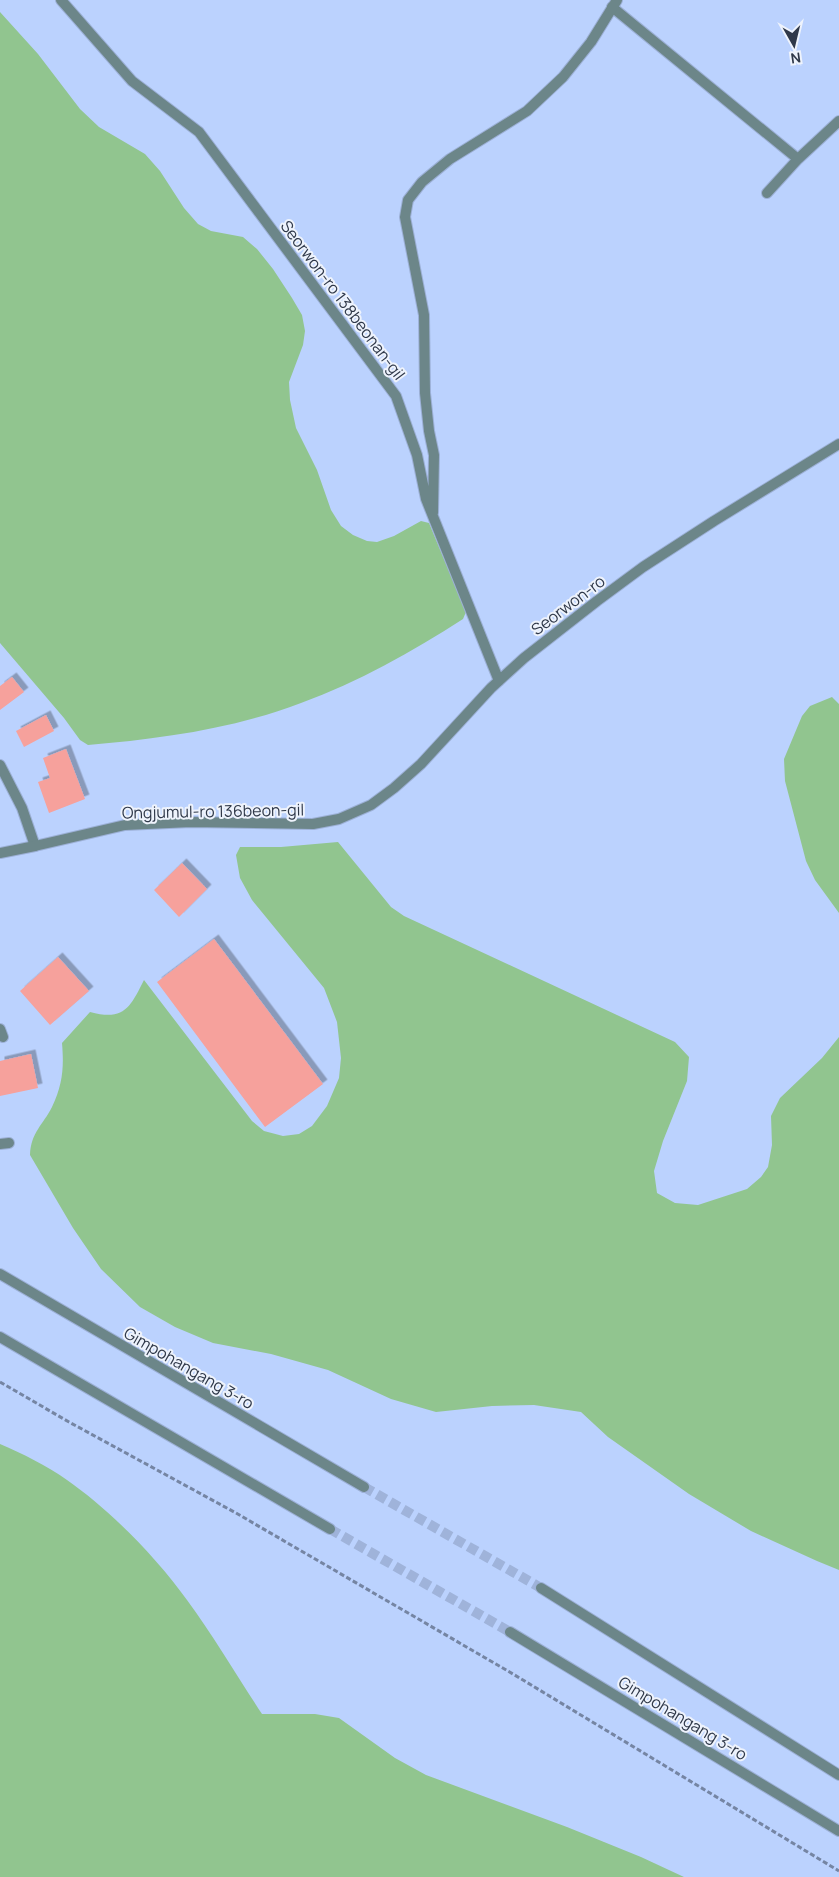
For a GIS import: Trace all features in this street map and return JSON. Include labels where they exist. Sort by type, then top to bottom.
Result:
[{"type":"street","name":"Seorwon-ro 138beonan-gil","points":[[61,0],[132,81],[199,132],[396,396],[418,455],[426,499],[499,681]]},
{"type":"street","points":[[433,517],[434,455],[429,431],[425,393],[424,315],[405,217],[408,200],[422,182],[450,159],[527,111],[563,77],[591,42],[614,4],[798,159]]},
{"type":"street","points":[[767,192],[798,159],[839,121]]},
{"type":"street","name":"Seorwon-ro","points":[[339,819],[371,806],[394,788],[421,764],[499,681],[524,658],[644,567],[714,521],[839,444]]},
{"type":"street","points":[[0,765],[22,808],[35,846]]},
{"type":"street","name":"Ongjumul-ro 136beon-gil","points":[[0,853],[125,825],[191,822],[286,825],[313,824],[339,819]]},
{"type":"street","name":"Gimpohangang 3-ro","points":[[0,1274],[364,1487]]},
{"type":"street","points":[[0,1337],[330,1529]]},
{"type":"street","name":"Gimpohangang 3-ro","points":[[541,1588],[839,1775]]},
{"type":"street","name":"Gimpohangang 3-ro","points":[[510,1632],[839,1831]]},
{"type":"path","points":[[0,1382],[236,1513],[513,1674],[839,1871]]},
{"type":"green space","points":[[0,12],[38,54],[80,109],[99,127],[145,154],[160,171],[184,208],[198,224],[211,231],[243,237],[257,249],[273,269],[302,315],[305,331],[303,345],[289,382],[290,400],[296,428],[317,470],[331,510],[341,526],[353,535],[367,541],[377,542],[394,536],[421,521],[429,523],[466,612],[463,619],[404,655],[364,676],[322,695],[275,712],[196,732],[88,745],[80,740],[64,718],[0,643]]},
{"type":"green space","points":[[832,697],[839,704],[839,913],[815,880],[806,861],[785,781],[784,759],[802,716],[810,706]]},
{"type":"green space","points":[[338,842],[391,907],[404,916],[675,1042],[689,1057],[687,1081],[663,1141],[654,1171],[657,1193],[675,1203],[698,1205],[747,1189],[761,1177],[768,1167],[772,1145],[771,1116],[780,1098],[822,1058],[839,1037],[839,1570],[751,1531],[689,1494],[608,1437],[581,1412],[534,1405],[492,1406],[436,1412],[391,1399],[328,1370],[271,1354],[213,1343],[175,1327],[140,1307],[101,1269],[73,1228],[30,1155],[35,1134],[52,1107],[61,1083],[63,1068],[62,1043],[90,1012],[111,1015],[125,1010],[130,1005],[144,980],[252,1121],[264,1131],[283,1136],[299,1134],[312,1126],[327,1106],[339,1078],[341,1058],[337,1022],[324,988],[252,900],[240,878],[236,855],[240,847],[281,847]]},
{"type":"green space","points":[[0,1444],[51,1469],[67,1480],[100,1505],[132,1535],[187,1600],[262,1714],[315,1714],[339,1718],[395,1758],[426,1775],[567,1827],[684,1877],[0,1877]]},
{"type":"building","points":[[12,677],[24,692],[0,710],[0,686]]},
{"type":"building","points":[[46,715],[54,731],[24,747],[16,731]]},
{"type":"building","points":[[66,749],[85,799],[49,813],[38,782],[50,778],[43,758]]},
{"type":"building","points":[[182,863],[207,889],[179,917],[154,890]]},
{"type":"building","points":[[214,939],[323,1084],[265,1127],[157,982]]},
{"type":"building","points":[[58,957],[89,991],[50,1025],[20,991]]},
{"type":"building","points":[[31,1054],[38,1088],[0,1096],[0,1061]]},
{"type":"tunnel","points":[[364,1487],[541,1588]]},
{"type":"tunnel","points":[[330,1529],[510,1632]]}]
